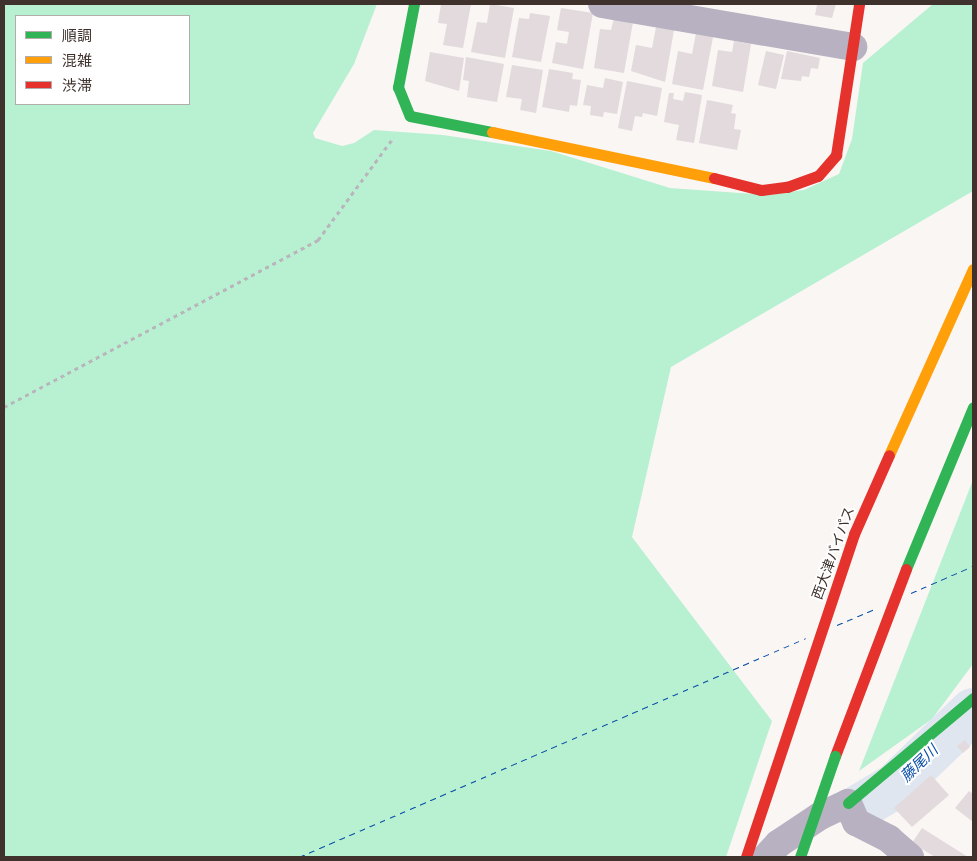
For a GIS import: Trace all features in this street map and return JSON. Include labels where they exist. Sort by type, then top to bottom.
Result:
[{"type":"main road","points":[[414,4],[398,87],[410,116],[653,163],[761,190],[787,187],[818,176],[836,155],[859,4]]},
{"type":"main road","name":"西大津バイパス","points":[[746,857],[783,741],[854,534],[973,269]]},
{"type":"main road","points":[[800,857],[835,756],[907,565],[973,406]]},
{"type":"main road","points":[[848,803],[973,698]]},
{"type":"street","points":[[602,4],[853,46]]},
{"type":"street","points":[[766,857],[778,844],[812,821],[848,803],[856,822],[889,839],[910,857]]},
{"type":"street","points":[[806,857],[812,821]]},
{"type":"path","points":[[4,408],[318,240],[410,116]]},
{"type":"green space","points":[[4,4],[377,4],[354,64],[313,133],[315,138],[342,146],[354,143],[374,130],[443,135],[551,151],[670,188],[769,195],[804,190],[839,174],[852,139],[863,63],[933,4],[973,4],[973,191],[671,367],[632,537],[772,721],[726,857],[4,857]]},
{"type":"green space","points":[[973,480],[973,664],[932,719],[859,771]]},
{"type":"building","points":[[441,4],[471,4],[463,48],[443,45],[447,24],[438,23]]},
{"type":"building","points":[[490,4],[514,8],[505,58],[471,52],[477,22],[487,23]]},
{"type":"building","points":[[813,4],[836,4],[832,18],[815,15],[817,5]]},
{"type":"building","points":[[561,8],[593,13],[583,69],[552,63],[556,42],[567,44],[569,32],[557,30]]},
{"type":"building","points":[[530,13],[550,16],[541,62],[512,57],[519,18],[529,19]]},
{"type":"building","points":[[614,18],[633,22],[624,73],[594,68],[600,29],[611,30]]},
{"type":"building","points":[[656,27],[674,30],[665,82],[631,71],[636,45],[652,48]]},
{"type":"building","points":[[696,33],[713,37],[703,90],[672,84],[678,51],[692,54]]},
{"type":"building","points":[[734,41],[751,44],[743,92],[712,86],[718,50],[732,52]]},
{"type":"building","points":[[766,51],[784,55],[776,89],[758,85]]},
{"type":"building","points":[[787,51],[820,58],[818,69],[811,68],[809,77],[802,76],[801,81],[781,79]]},
{"type":"building","points":[[430,52],[464,58],[459,91],[425,81]]},
{"type":"building","points":[[466,57],[504,64],[497,102],[467,97],[469,81],[463,80]]},
{"type":"building","points":[[512,65],[543,70],[536,113],[520,110],[522,99],[506,97]]},
{"type":"building","points":[[549,69],[573,73],[572,79],[581,80],[577,106],[570,105],[569,112],[542,107]]},
{"type":"building","points":[[605,78],[623,82],[617,114],[604,112],[603,117],[590,115],[591,106],[583,105],[587,85],[603,88]]},
{"type":"building","points":[[627,81],[662,88],[657,116],[643,113],[642,117],[635,116],[632,131],[618,128]]},
{"type":"building","points":[[685,92],[702,95],[694,143],[676,140],[679,125],[664,122],[669,93],[674,93],[673,99],[683,101]]},
{"type":"building","points":[[707,100],[733,105],[731,113],[736,114],[734,129],[741,130],[737,150],[699,143]]},
{"type":"building","points":[[965,740],[970,747],[963,753],[957,746]]},
{"type":"building","points":[[931,775],[949,795],[912,827],[894,808]]},
{"type":"building","points":[[969,791],[973,794],[973,822],[955,808]]},
{"type":"building","points":[[922,828],[968,857],[935,857],[912,843]]},
{"type":"waterway","name":"藤尾川","points":[[858,808],[895,786],[973,711]]},
{"type":"ferry route","points":[[911,593],[973,566]]},
{"type":"ferry route","points":[[837,625],[877,608]]},
{"type":"ferry route","points":[[299,857],[806,638]]},
{"type":"traffic: fast","points":[[414,4],[398,87],[410,116],[492,132]]},
{"type":"traffic: fast","points":[[906,569],[973,407]]},
{"type":"traffic: fast","points":[[848,803],[973,698]]},
{"type":"traffic: fast","points":[[800,857],[835,756]]},
{"type":"traffic: slow","points":[[492,132],[714,178]]},
{"type":"traffic: slow","points":[[889,455],[973,269]]},
{"type":"traffic: jam","points":[[714,178],[761,190],[787,187],[818,176],[836,155],[859,4]]},
{"type":"traffic: jam","points":[[746,857],[854,534],[889,455]]},
{"type":"traffic: jam","points":[[835,756],[906,569]]}]
